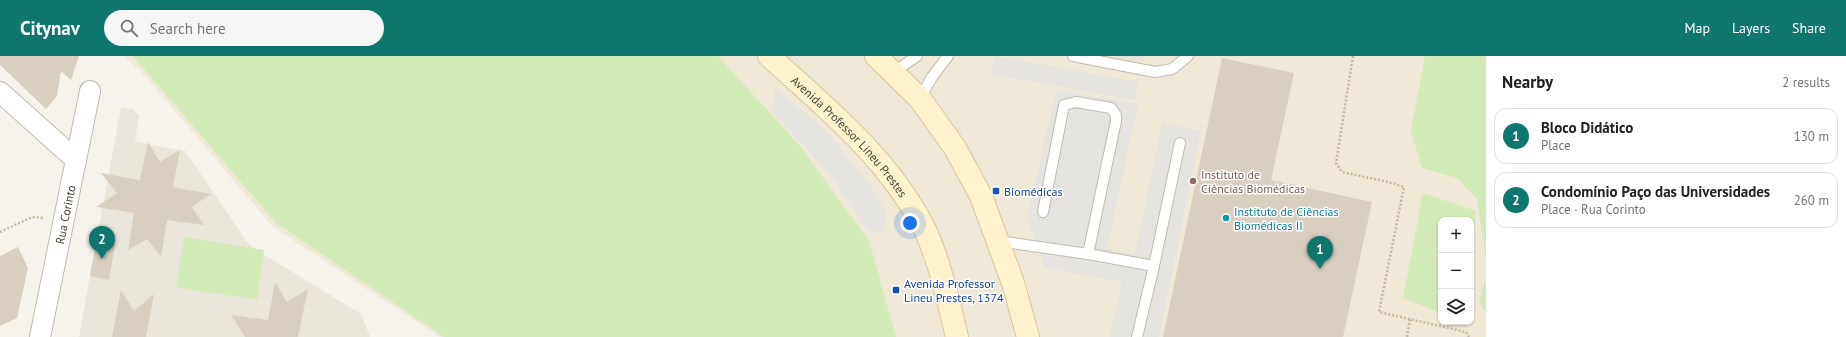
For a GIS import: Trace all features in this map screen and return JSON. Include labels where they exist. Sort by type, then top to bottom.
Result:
[{"type":"main road","name":"Avenida Professor Lineu Prestes","points":[[769,56],[866,145],[897,182],[922,225],[928,240],[943,282],[957,337]]},
{"type":"main road","points":[[876,56],[920,99],[955,148],[981,196],[1013,283],[1027,334]]},
{"type":"street","name":"Rua Corinto","points":[[40,337],[90,91]]},
{"type":"street","points":[[0,92],[76,160]]},
{"type":"lane","points":[[894,72],[917,56]]},
{"type":"lane","points":[[920,99],[932,77],[948,56]]},
{"type":"lane","points":[[1073,56],[1155,72],[1172,69],[1188,56]]},
{"type":"lane","points":[[1044,212],[1064,105],[1076,102],[1111,108],[1116,115],[1116,121],[1088,254]]},
{"type":"lane","points":[[1138,337],[1180,143]]},
{"type":"lane","points":[[998,241],[1088,254],[1154,266]]},
{"type":"path","points":[[1353,56],[1336,164],[1342,172],[1404,187],[1379,312],[1466,332],[1470,337]]},
{"type":"path","points":[[0,232],[32,217],[64,219]]},
{"type":"path","points":[[1407,337],[1410,319]]},
{"type":"shaded area","points":[[125,56],[1486,56],[1486,337],[440,337],[273,227],[146,77]]},
{"type":"shaded area","points":[[995,56],[1138,82],[1135,100],[991,74]]},
{"type":"shaded area","points":[[1114,56],[1144,56],[1143,62]]},
{"type":"shaded area","points":[[776,87],[826,132],[869,183],[887,212],[884,231],[867,231],[847,199],[824,168],[772,111]]},
{"type":"shaded area","points":[[1056,90],[1138,104],[1107,249],[1135,253],[1162,123],[1201,131],[1159,337],[1110,337],[1122,282],[1045,268],[1027,218]]},
{"type":"shaded area","points":[[121,107],[133,109],[139,116],[135,142],[185,151],[250,246],[361,314],[370,337],[79,337]]},
{"type":"green space","points":[[133,56],[718,56],[800,146],[869,241],[896,337],[444,337],[276,223]]},
{"type":"green space","points":[[1425,56],[1486,56],[1486,260],[1477,199],[1457,178],[1422,168],[1411,131]]},
{"type":"green space","points":[[1423,193],[1476,211],[1474,231],[1474,217],[1438,217],[1438,312],[1403,298]]},
{"type":"green space","points":[[184,237],[264,250],[257,300],[176,287]]},
{"type":"green space","points":[[1486,276],[1486,313],[1479,302]]},
{"type":"building","points":[[0,56],[79,56],[71,80],[61,71],[57,96],[46,109],[0,65]]},
{"type":"building","points":[[1222,58],[1294,73],[1271,180],[1372,202],[1343,337],[1163,337]]},
{"type":"building","points":[[148,142],[160,162],[180,150],[173,187],[211,194],[192,207],[204,225],[167,220],[161,257],[147,239],[128,250],[134,213],[96,207],[117,193],[101,173],[140,180]]},
{"type":"building","points":[[96,241],[115,245],[109,280],[90,276]]},
{"type":"building","points":[[18,247],[28,268],[17,318],[0,326],[0,256]]},
{"type":"building","points":[[275,282],[287,302],[308,289],[298,337],[245,337],[231,315],[268,320]]},
{"type":"building","points":[[121,290],[134,311],[154,294],[146,337],[112,337]]},
{"type":"place","name":"Instituto de Ciências Biomédicas","points":[[1193,181]]},
{"type":"place","name":"Biomédicas","points":[[996,191]]},
{"type":"place","name":"Instituto de Ciências Biomédicas II","points":[[1226,218]]},
{"type":"place","name":"Condomínio Paço das Universidades","points":[[102,259]]},
{"type":"place","name":"Bloco Didático","points":[[1320,269]]},
{"type":"place","name":"Avenida Professor Lineu Prestes, 1374","points":[[896,290]]}]
